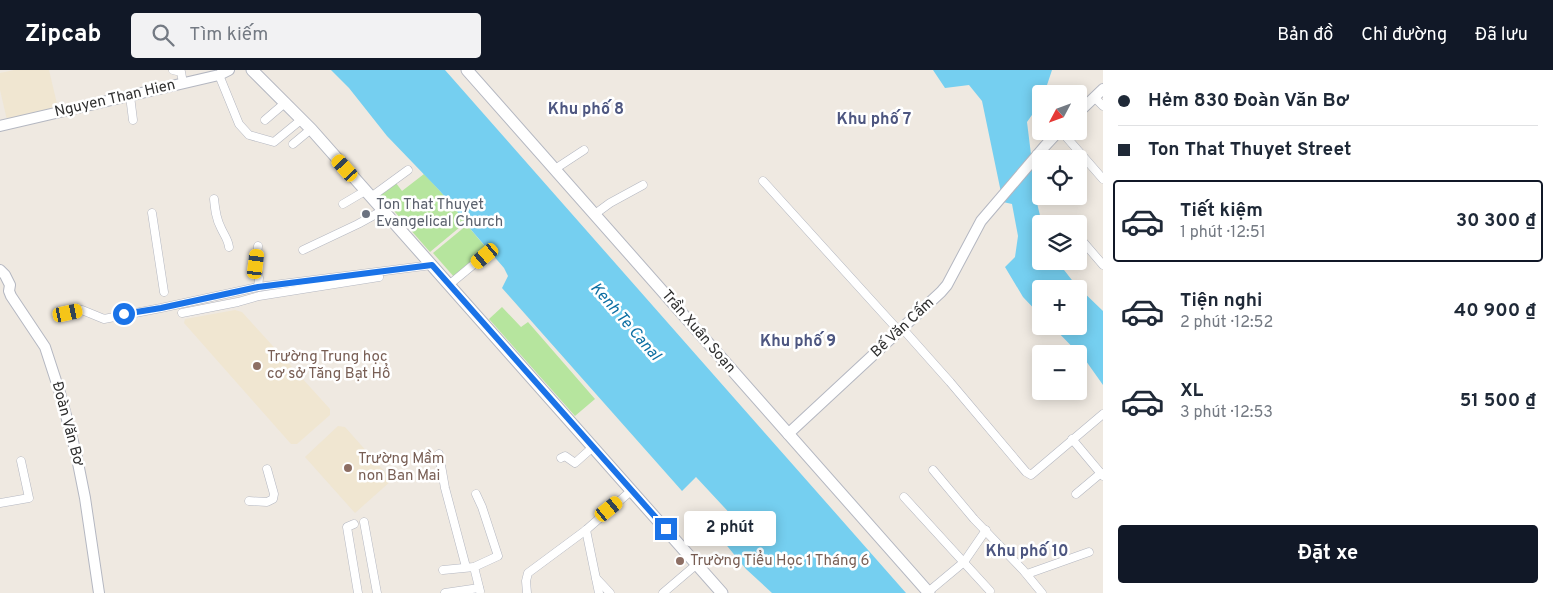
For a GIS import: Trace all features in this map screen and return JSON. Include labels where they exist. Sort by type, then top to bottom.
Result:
[{"type":"main road","points":[[252,70],[311,129],[722,593]]},
{"type":"main road","name":"Trần Xuân Soạn","points":[[467,70],[929,592]]},
{"type":"street","points":[[173,70],[181,72],[183,84]]},
{"type":"street","name":"Nguyen Than Hien","points":[[0,126],[183,84],[219,75],[229,70]]},
{"type":"street","points":[[219,75],[239,124],[249,135],[274,142],[302,120]]},
{"type":"street","points":[[1088,103],[1103,89]]},
{"type":"street","points":[[130,96],[133,120]]},
{"type":"street","points":[[1094,97],[1103,106]]},
{"type":"street","points":[[265,120],[286,102]]},
{"type":"street","points":[[293,144],[311,129]]},
{"type":"street","name":"Bế Văn Cấm","points":[[788,434],[941,292],[947,285],[981,221],[1051,140]]},
{"type":"street","points":[[1068,140],[1103,179]]},
{"type":"street","points":[[555,169],[584,150]]},
{"type":"street","points":[[342,204],[368,194],[408,170]]},
{"type":"street","points":[[763,181],[950,382],[1026,472],[1031,475],[1103,414]]},
{"type":"street","points":[[595,214],[610,203],[643,185]]},
{"type":"street","points":[[214,199],[216,214],[228,240],[229,247]]},
{"type":"street","points":[[303,250],[358,224],[382,210]]},
{"type":"street","points":[[152,213],[164,292]]},
{"type":"street","points":[[258,246],[256,264],[259,278],[258,287]]},
{"type":"street","points":[[1087,246],[1103,265]]},
{"type":"street","points":[[450,284],[485,256]]},
{"type":"street","points":[[68,313],[82,310],[104,319],[258,287],[434,266]]},
{"type":"street","points":[[182,314],[259,296],[434,266]]},
{"type":"street","name":"Đoàn Văn Bơ","points":[[0,270],[10,285],[11,296],[45,346],[60,393],[82,480],[99,593]]},
{"type":"street","points":[[1072,439],[1102,474],[1076,494]]},
{"type":"street","points":[[561,458],[565,456],[575,463],[593,447]]},
{"type":"street","points":[[439,454],[446,488],[470,567],[480,591],[445,593]]},
{"type":"street","points":[[0,503],[28,498],[21,461]]},
{"type":"street","points":[[249,501],[267,502],[274,499],[267,469]]},
{"type":"street","points":[[933,470],[974,519],[1027,574],[1042,593]]},
{"type":"street","points":[[527,593],[526,580],[528,573],[586,530],[632,490]]},
{"type":"street","points":[[443,570],[470,567],[498,556],[476,494]]},
{"type":"street","points":[[904,497],[990,591]]},
{"type":"street","points":[[364,522],[377,593]]},
{"type":"street","points":[[354,524],[347,527],[358,593]]},
{"type":"street","points":[[586,530],[598,593]]},
{"type":"street","points":[[929,592],[964,562],[986,530]]},
{"type":"street","points":[[1027,574],[1089,552]]},
{"type":"street","points":[[664,593],[697,564]]},
{"type":"street","points":[[596,578],[610,593]]},
{"type":"shaded area","points":[[14,70],[49,70],[58,108],[7,120],[0,90],[0,73]]},
{"type":"shaded area","name":"Trường Trung học cơ sở Tăng Bạt Hổ","points":[[235,310],[242,312],[330,409],[330,415],[297,444],[291,444],[184,323],[185,319]]},
{"type":"shaded area","name":"Trường Mầm non Ban Mai","points":[[338,426],[345,427],[392,480],[355,513],[305,457]]},
{"type":"green space","points":[[424,174],[466,222],[430,252],[380,195],[396,183],[402,191]]},
{"type":"green space","points":[[467,225],[488,250],[455,278],[433,253]]},
{"type":"green space","points":[[502,307],[521,327],[528,322],[595,399],[575,416],[489,319]]},
{"type":"water","name":"Kenh Te Canal","points":[[331,70],[445,70],[906,593],[772,593],[746,569],[719,536],[736,520],[696,477],[682,491],[502,288],[508,276],[504,268],[440,191],[387,136],[349,88]]},
{"type":"water","points":[[933,70],[1052,70],[1047,85],[1032,85],[1032,115],[1027,122],[1032,162],[1032,205],[1037,205],[1040,215],[1032,215],[1032,270],[1064,270],[1072,280],[1032,280],[1032,306],[1023,297],[1005,267],[1015,257],[1018,236],[1012,204],[1003,202],[982,101],[969,85],[945,88]]},
{"type":"water","points":[[1087,296],[1103,311],[1103,385],[1087,362],[1087,345],[1070,345],[1061,335],[1087,335]]},
{"type":"place","name":"Ton That Thuyet Evangelical Church","points":[[366,214]]},
{"type":"place","name":"Trường Trung học cơ sở Tăng Bạt Hổ","points":[[257,366]]},
{"type":"place","name":"Trường Mầm non Ban Mai","points":[[348,468]]},
{"type":"place","name":"Trường Tiểu Học 1 Tháng 6","points":[[680,561]]},
{"type":"district","name":"Khu phố 8","points":[[586,110]]},
{"type":"district","name":"Khu phố 7","points":[[874,120]]},
{"type":"district","name":"Khu phố 9","points":[[798,342]]},
{"type":"district","name":"Khu phố 10","points":[[1027,552]]},
{"type":"route","points":[[124,314],[258,287],[432,265],[666,529]]}]
